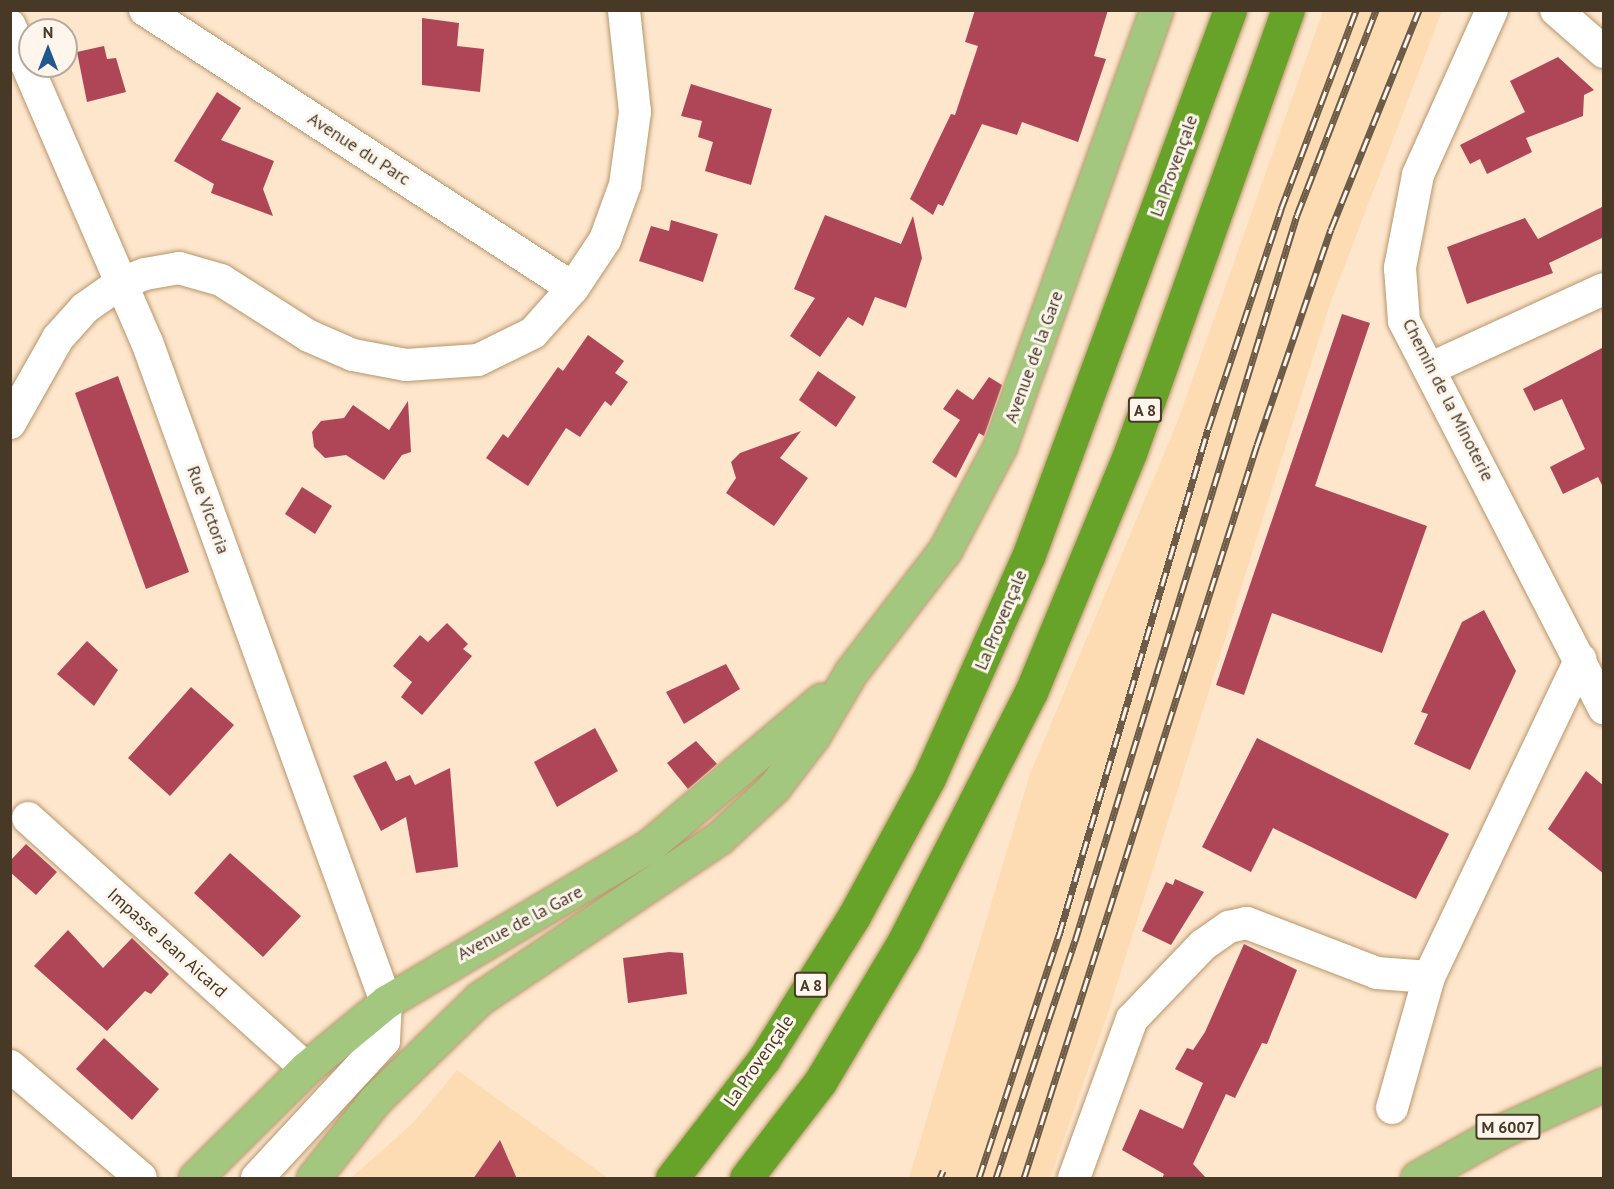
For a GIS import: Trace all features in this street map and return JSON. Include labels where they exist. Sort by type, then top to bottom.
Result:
[{"type":"highway","name":"La Provençale","points":[[672,1179],[764,1059],[854,916],[934,768],[1067,458],[1230,10]]},
{"type":"highway","name":"A 8","points":[[746,1179],[820,1082],[898,951],[1031,692],[1130,453],[1288,10]]},
{"type":"main road","name":"Avenue de la Gare","points":[[313,1179],[382,1093],[480,998],[719,838],[774,787],[851,672],[945,550],[1000,446],[1156,11]]},
{"type":"main road","name":"Avenue de la Gare","points":[[195,1179],[306,1068],[386,1002],[649,846],[738,776],[851,672]]},
{"type":"main road","name":"M 6007","points":[[1417,1179],[1498,1132],[1604,1084]]},
{"type":"main road","points":[[219,1179],[237,1136]]},
{"type":"street","name":"Avenue du Parc","points":[[145,10],[573,288]]},
{"type":"street","points":[[10,423],[58,338],[85,308],[119,284],[179,268],[211,277],[309,336],[353,355],[406,365],[478,360],[533,333],[573,288],[605,240],[625,185],[635,112],[624,10]]},
{"type":"street","name":"Chemin de la Minoterie","points":[[1492,10],[1418,175],[1400,268],[1404,321],[1581,659],[1604,708]]},
{"type":"street","points":[[1556,10],[1604,52]]},
{"type":"street","name":"Rue Victoria","points":[[10,26],[119,284],[147,342],[386,1002]]},
{"type":"street","points":[[1429,369],[1604,289]]},
{"type":"street","points":[[1392,1108],[1429,977],[1581,659]]},
{"type":"street","name":"Impasse Jean Aicard","points":[[28,818],[306,1068]]},
{"type":"street","points":[[1074,1179],[1132,1019],[1203,945],[1229,927],[1247,923],[1367,971],[1401,978],[1429,977]]},
{"type":"street","points":[[257,1179],[384,1041],[386,1002]]},
{"type":"street","points":[[10,1066],[141,1179]]},
{"type":"shaded area","points":[[1323,11],[1442,11],[1329,307],[1108,1013],[1050,1178],[909,1178],[1030,774],[1178,420]]},
{"type":"shaded area","points":[[457,1070],[608,1178],[351,1178],[414,1122]]},
{"type":"building","points":[[975,10],[1108,10],[1094,56],[1106,59],[1078,142],[1022,122],[1017,135],[982,124],[943,206],[938,204],[933,215],[910,199],[951,114],[955,115],[978,46],[965,42]]},
{"type":"building","points":[[422,18],[459,23],[457,46],[484,49],[480,92],[422,85]]},
{"type":"building","points":[[104,46],[107,59],[116,58],[126,92],[87,102],[78,52]]},
{"type":"building","points":[[1558,57],[1594,90],[1584,95],[1583,116],[1526,138],[1532,152],[1487,174],[1480,159],[1470,164],[1460,145],[1525,112],[1510,81]]},
{"type":"building","points":[[691,84],[772,109],[751,185],[705,171],[713,142],[698,137],[702,121],[681,116]]},
{"type":"building","points":[[217,92],[241,108],[221,140],[274,161],[263,189],[273,216],[211,193],[214,184],[174,161]]},
{"type":"building","points":[[1604,206],[1604,237],[1549,263],[1553,273],[1467,304],[1447,247],[1525,218],[1538,239]]},
{"type":"building","points":[[825,215],[901,244],[913,216],[922,258],[906,308],[875,297],[863,326],[848,317],[820,357],[790,336],[815,298],[794,289]]},
{"type":"building","points":[[671,220],[718,234],[703,282],[639,261],[651,226],[669,231]]},
{"type":"building","points":[[1342,314],[1370,323],[1315,486],[1427,526],[1382,653],[1272,613],[1244,695],[1216,685]]},
{"type":"building","points":[[588,335],[624,361],[615,373],[628,382],[611,406],[605,401],[580,437],[566,428],[528,486],[486,458],[503,434],[508,438],[558,367],[563,371]]},
{"type":"building","points":[[1604,347],[1604,489],[1598,477],[1563,494],[1550,467],[1585,449],[1562,399],[1534,411],[1523,389]]},
{"type":"building","points":[[818,371],[856,397],[836,427],[799,400]]},
{"type":"building","points":[[118,376],[189,572],[146,589],[75,393]]},
{"type":"building","points":[[989,377],[1002,385],[984,436],[979,433],[956,478],[932,462],[960,420],[943,409],[957,389],[973,400]]},
{"type":"building","points":[[408,401],[411,452],[402,455],[384,480],[346,455],[325,458],[314,447],[312,432],[321,421],[344,418],[353,405],[389,430]]},
{"type":"building","points":[[801,431],[780,458],[808,478],[774,526],[726,493],[736,478],[731,462],[740,453]]},
{"type":"building","points":[[302,487],[332,506],[315,534],[285,514]]},
{"type":"building","points":[[1484,610],[1516,671],[1470,770],[1414,744],[1428,714],[1421,712],[1462,622]]},
{"type":"building","points":[[447,623],[468,644],[463,649],[472,656],[422,715],[401,697],[412,682],[393,666],[420,635],[428,642]]},
{"type":"building","points":[[87,641],[118,670],[94,706],[57,674]]},
{"type":"building","points":[[726,664],[740,689],[684,724],[666,692]]},
{"type":"building","points":[[191,687],[234,725],[170,796],[128,758]]},
{"type":"building","points":[[595,728],[618,771],[557,807],[534,762]]},
{"type":"building","points":[[1257,738],[1449,834],[1416,899],[1273,828],[1251,872],[1202,847]]},
{"type":"building","points":[[696,741],[717,764],[688,789],[667,763]]},
{"type":"building","points":[[386,761],[396,781],[410,775],[415,785],[450,768],[458,867],[416,873],[406,817],[381,831],[353,776]]},
{"type":"building","points":[[1586,771],[1604,786],[1604,874],[1548,829]]},
{"type":"building","points":[[26,844],[57,872],[36,895],[10,872],[10,861]]},
{"type":"building","points":[[230,853],[301,916],[263,957],[194,893]]},
{"type":"building","points":[[1175,879],[1204,892],[1171,945],[1142,931],[1166,882],[1173,885]]},
{"type":"building","points":[[68,930],[103,968],[132,938],[169,974],[151,994],[145,991],[107,1031],[34,966]]},
{"type":"building","points":[[1244,944],[1297,970],[1267,1044],[1262,1043],[1235,1098],[1226,1094],[1193,1164],[1207,1179],[1162,1179],[1164,1174],[1122,1150],[1140,1109],[1183,1129],[1203,1083],[1175,1069],[1187,1048],[1193,1050],[1205,1032]]},
{"type":"building","points":[[669,952],[683,953],[687,994],[628,1003],[623,958]]},
{"type":"building","points":[[104,1038],[159,1089],[132,1120],[76,1069]]},
{"type":"building","points":[[500,1140],[517,1179],[473,1179]]},
{"type":"railway","points":[[979,1178],[1059,935],[1208,429],[1281,209],[1356,10]]},
{"type":"railway","points":[[996,1178],[1075,941],[1297,215],[1376,10]]},
{"type":"railway","points":[[1024,1178],[1257,445],[1331,229],[1419,10]]},
{"type":"railway","points":[[940,1178],[943,1171]]}]
